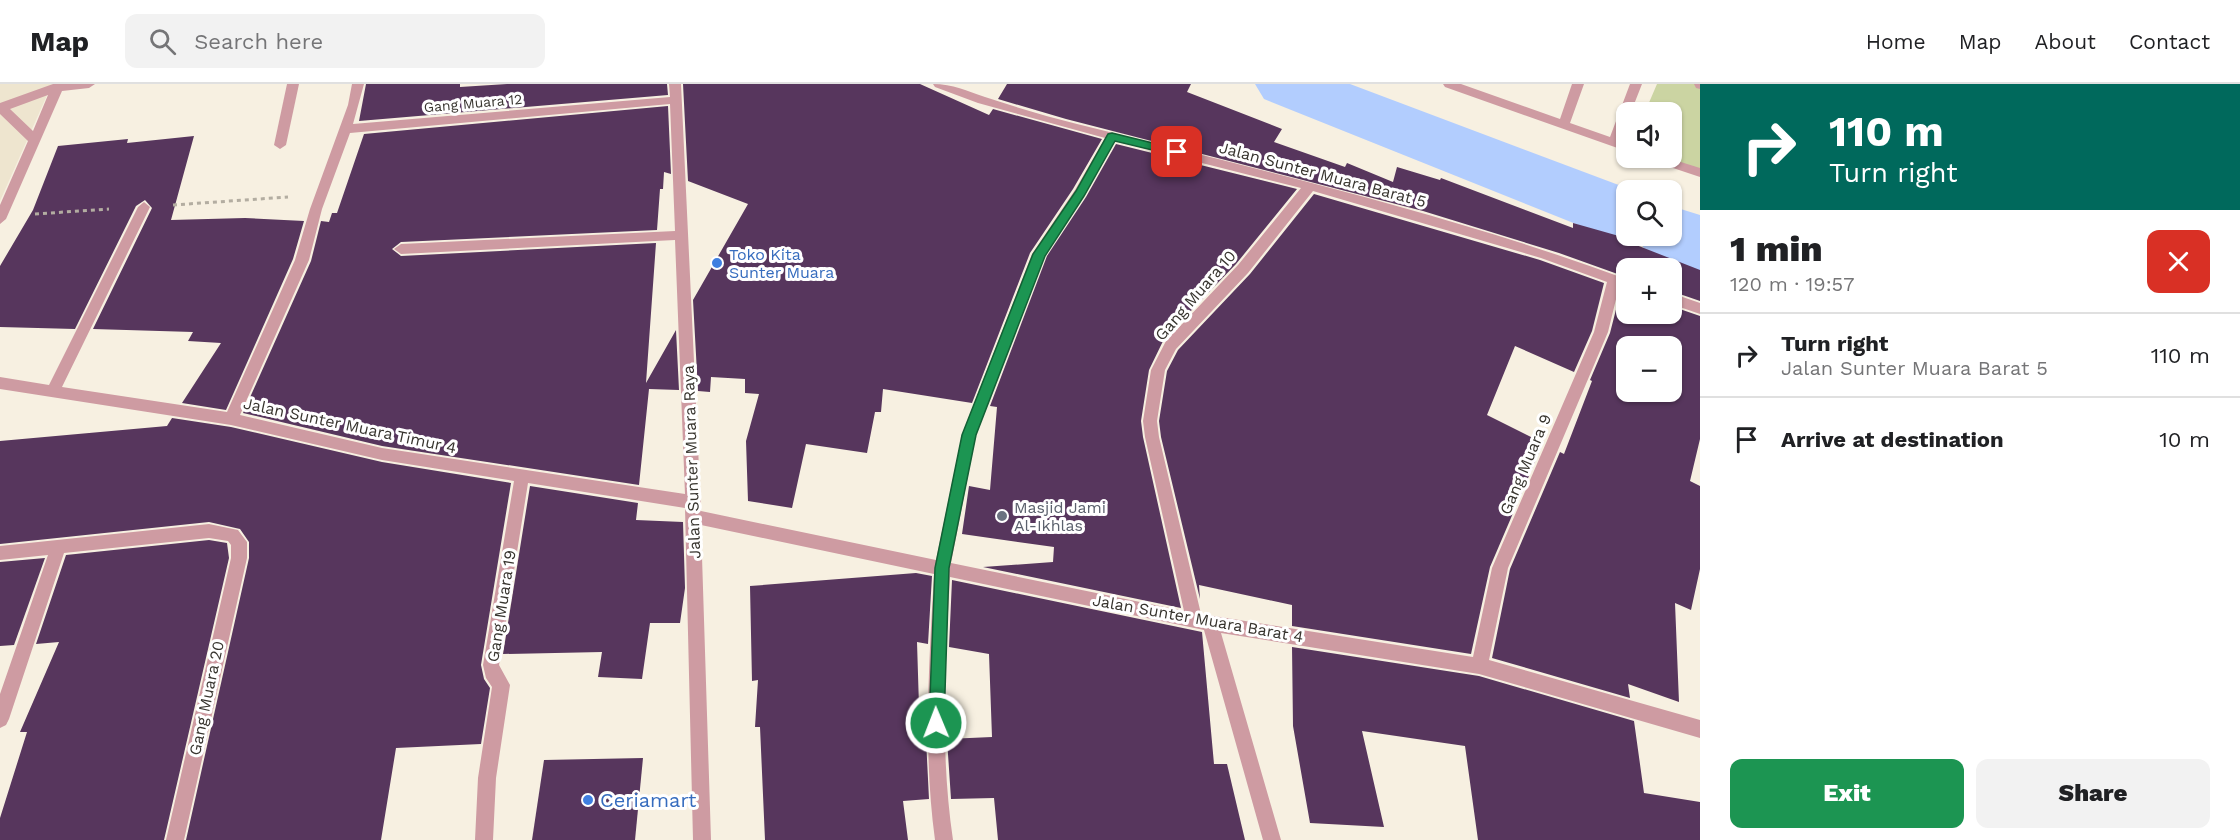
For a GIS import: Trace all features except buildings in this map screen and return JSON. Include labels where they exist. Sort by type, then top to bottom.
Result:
[{"type":"street","points":[[34,139],[0,108],[58,86],[89,84]]},
{"type":"street","points":[[280,145],[293,84]]},
{"type":"street","points":[[231,419],[302,260],[322,194],[346,129],[358,84]]},
{"type":"street","name":"Jalan Sunter Muara Raya","points":[[675,84],[693,509],[702,840]]},
{"type":"street","name":"Jalan Sunter Muara Barat 5","points":[[939,84],[982,100],[1112,136],[1310,186],[1545,254],[1616,281]]},
{"type":"street","points":[[1449,84],[1614,143],[1636,84]]},
{"type":"street","points":[[1563,126],[1578,84]]},
{"type":"street","points":[[1,217],[58,86]]},
{"type":"street","name":"Gang Muara 12","points":[[346,129],[675,100]]},
{"type":"street","points":[[944,840],[940,812],[936,700],[942,568],[969,435],[1039,254],[1080,193],[1112,136]]},
{"type":"street","points":[[1682,167],[1700,173]]},
{"type":"street","name":"Gang Muara 10","points":[[1272,840],[1202,622],[1152,437],[1150,421],[1158,370],[1171,345],[1243,268],[1310,186]]},
{"type":"street","points":[[53,391],[144,207]]},
{"type":"street","points":[[401,249],[682,235]]},
{"type":"street","name":"Gang Muara 9","points":[[1479,666],[1500,568],[1616,293]]},
{"type":"street","points":[[1682,302],[1700,309]]},
{"type":"street","name":"Jalan Sunter Muara Timur 4","points":[[0,383],[231,419],[382,454],[522,476],[693,509]]},
{"type":"street","name":"Gang Muara 19","points":[[484,840],[487,778],[501,685],[492,672],[491,665],[522,476]]},
{"type":"street","name":"Jalan Sunter Muara Barat 4","points":[[693,509],[942,568],[1202,622],[1479,666],[1700,729]]},
{"type":"street","name":"Gang Muara 20","points":[[58,548],[209,531],[232,535],[240,542],[239,558],[175,840]]},
{"type":"street","points":[[0,553],[58,548],[0,719]]},
{"type":"path","points":[[1,217],[322,194]]},
{"type":"shaded area","points":[[0,84],[52,84],[0,201]]},
{"type":"green space","points":[[1657,84],[1700,84],[1700,174],[1682,168],[1682,102],[1649,102]]},
{"type":"waterway","points":[[1287,84],[1616,212]]},
{"type":"waterway","points":[[1682,238],[1700,245]]},
{"type":"place","name":"Toko Kita Sunter Muara","points":[[717,263]]},
{"type":"place","name":"Masjid Jami Al-Ikhlas","points":[[1002,516]]},
{"type":"place","name":"Ceriamart","points":[[588,800]]},
{"type":"route","points":[[936,723],[942,568],[969,435],[1039,254],[1080,193],[1112,136],[1177,152]]}]
